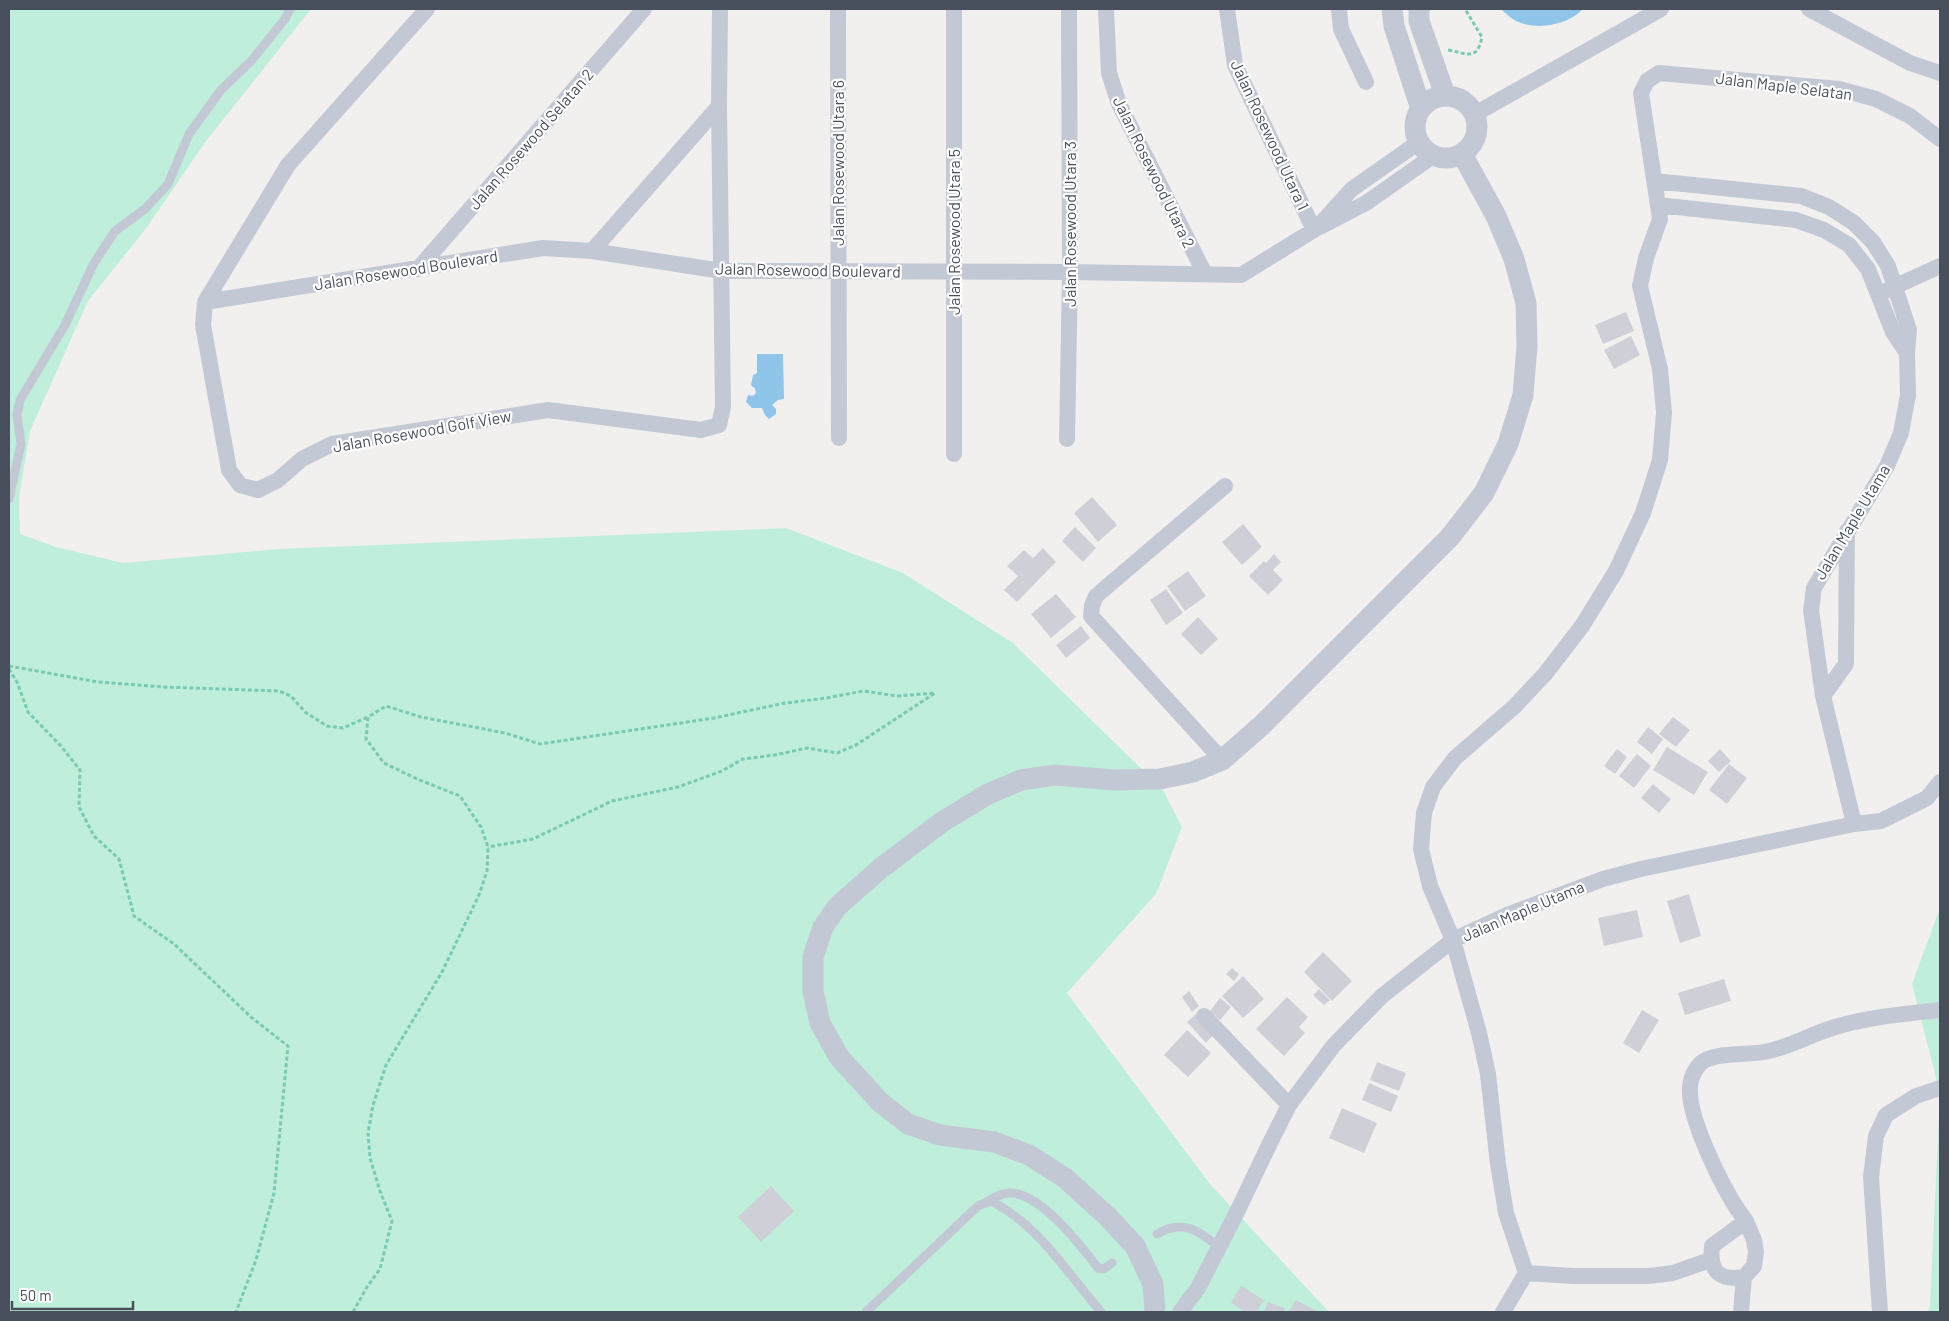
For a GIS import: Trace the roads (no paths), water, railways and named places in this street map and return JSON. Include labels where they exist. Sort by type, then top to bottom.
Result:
[{"type":"street","name":"Jalan Rosewood Golf View","points":[[427,9],[288,165],[205,302],[203,324],[229,470],[240,485],[258,490],[278,480],[302,459],[332,444],[548,410],[701,430],[719,425],[723,407],[722,271]]},
{"type":"street","name":"Jalan Rosewood Selatan 2","points":[[418,269],[644,9]]},
{"type":"street","points":[[720,9],[719,106],[722,271]]},
{"type":"street","name":"Jalan Rosewood Utara 6","points":[[838,9],[839,438]]},
{"type":"street","name":"Jalan Rosewood Utara 5","points":[[954,9],[954,454]]},
{"type":"street","name":"Jalan Rosewood Utara 3","points":[[1067,439],[1070,272],[1069,9]]},
{"type":"street","name":"Jalan Rosewood Utara 2","points":[[1106,9],[1109,73],[1119,104],[1204,274]]},
{"type":"street","name":"Jalan Rosewood Utara 1","points":[[1227,9],[1235,65],[1314,230]]},
{"type":"street","points":[[1339,9],[1341,29],[1366,82]]},
{"type":"street","points":[[1392,9],[1394,26],[1420,109]]},
{"type":"street","points":[[1419,9],[1419,21],[1445,95]]},
{"type":"street","points":[[1475,114],[1661,9]]},
{"type":"street","points":[[1809,9],[1910,63],[1940,72]]},
{"type":"street","name":"Jalan Maple Selatan","points":[[1647,81],[1659,72],[1839,90],[1876,99],[1910,116],[1940,140]]},
{"type":"street","name":"Jalan Maple Utama","points":[[1647,81],[1641,94],[1654,181],[1658,205],[1660,220],[1646,258],[1640,286],[1660,369],[1664,413],[1660,460],[1643,513],[1624,554],[1616,571],[1582,626],[1545,674],[1515,706],[1455,758],[1433,787],[1424,813],[1422,849],[1430,886],[1453,940],[1507,915],[1603,879],[1641,869],[1854,824],[1823,696],[1811,610],[1814,588],[1886,466],[1900,433],[1908,395],[1907,353],[1909,330],[1888,266],[1872,242],[1854,223],[1829,207],[1801,196],[1654,181]]},
{"type":"street","points":[[1445,95],[1463,100],[1475,114],[1478,125],[1471,147],[1453,158],[1443,159],[1426,149],[1415,125],[1420,109],[1427,102],[1445,95]]},
{"type":"street","points":[[592,251],[719,106]]},
{"type":"street","name":"Jalan Rosewood Boulevard","points":[[205,302],[543,248],[592,251],[722,271],[1241,274],[1314,230],[1366,203],[1426,149]]},
{"type":"street","points":[[1155,1312],[1153,1284],[1135,1246],[1108,1217],[1065,1178],[1029,1155],[994,1142],[940,1135],[908,1124],[880,1102],[839,1057],[820,1023],[812,991],[813,957],[823,927],[838,906],[881,868],[942,822],[986,795],[1021,780],[1054,775],[1114,780],[1160,780],[1193,772],[1222,760],[1260,726],[1450,537],[1484,493],[1508,444],[1522,395],[1527,346],[1526,303],[1514,259],[1496,216],[1462,154]]},
{"type":"street","points":[[1658,205],[1796,220],[1824,230],[1849,245],[1868,269],[1893,332],[1907,353]]},
{"type":"street","points":[[1878,294],[1940,266]]},
{"type":"street","points":[[1222,760],[1091,616],[1096,596],[1225,486]]},
{"type":"street","points":[[1823,696],[1846,664],[1847,531]]},
{"type":"street","points":[[1854,824],[1881,821],[1926,798],[1940,782]]},
{"type":"street","points":[[1180,1312],[1198,1288],[1290,1105],[1334,1045],[1382,996],[1453,940],[1479,1033],[1488,1074],[1498,1164],[1506,1213],[1526,1273],[1503,1312]]},
{"type":"street","points":[[1741,1312],[1744,1277],[1754,1266],[1756,1252],[1754,1240],[1746,1221],[1739,1212],[1712,1160],[1692,1106],[1690,1088],[1692,1075],[1702,1062],[1718,1056],[1764,1052],[1790,1046],[1830,1029],[1876,1018],[1940,1010]]},
{"type":"street","points":[[1204,1016],[1290,1105]]},
{"type":"street","points":[[1880,1312],[1871,1177],[1876,1136],[1886,1114],[1916,1096],[1940,1088]]},
{"type":"street","points":[[1744,1277],[1730,1279],[1717,1273],[1710,1260],[1712,1246],[1746,1221]]},
{"type":"street","points":[[1526,1273],[1573,1276],[1649,1276],[1673,1272],[1710,1260]]},
{"type":"lane","points":[[9,499],[21,444],[17,415],[20,400],[65,325],[94,263],[114,231],[145,209],[168,184],[189,134],[221,90],[251,61],[285,19],[290,9]]},
{"type":"lane","points":[[866,1312],[978,1206],[998,1195],[1011,1193],[1029,1198],[1074,1237],[1098,1268],[1104,1269],[1112,1263]]},
{"type":"lane","points":[[978,1206],[991,1201],[1022,1220],[1046,1244],[1100,1312]]},
{"type":"lane","points":[[1157,1234],[1168,1227],[1188,1227],[1204,1234],[1219,1246]]},
{"type":"water","points":[[1501,9],[1583,9],[1577,15],[1561,22],[1552,25],[1533,26],[1516,21]]},
{"type":"water","points":[[757,354],[783,354],[784,399],[778,400],[772,405],[776,409],[776,414],[769,419],[762,408],[752,408],[746,402],[748,395],[753,396],[756,393],[751,385],[753,375],[757,373]]}]
